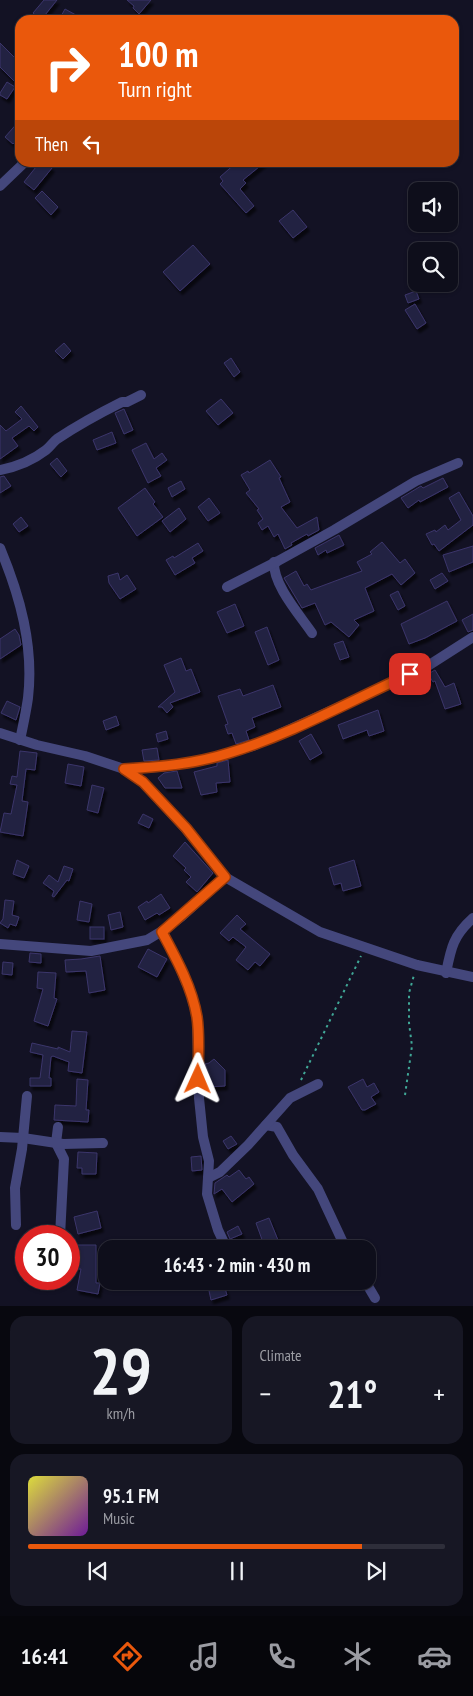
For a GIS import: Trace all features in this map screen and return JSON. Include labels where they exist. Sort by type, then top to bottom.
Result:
[{"type":"street","points":[[0,186],[20,167]]},
{"type":"street","points":[[0,470],[14,467],[47,450],[55,441],[76,427],[122,402],[127,402],[141,395]]},
{"type":"street","points":[[227,587],[334,530],[416,482],[458,463]]},
{"type":"street","points":[[0,548],[18,596],[29,654],[28,698],[20,740]]},
{"type":"street","points":[[274,562],[275,573],[283,590],[312,633]]},
{"type":"street","points":[[124,769],[159,767],[200,761],[253,746],[423,668],[473,637]]},
{"type":"street","points":[[0,733],[37,746],[86,756],[124,769],[143,782],[186,828],[225,877],[320,932],[417,965],[446,973],[473,977]]},
{"type":"street","points":[[0,944],[91,951],[147,940],[162,932],[225,877]]},
{"type":"street","points":[[446,973],[452,944],[465,925],[473,918]]},
{"type":"street","points":[[162,932],[190,991],[197,1017],[199,1098],[209,1161],[207,1194],[223,1240]]},
{"type":"street","points":[[208,1178],[220,1172],[248,1145],[290,1098],[318,1084]]},
{"type":"street","points":[[16,1225],[15,1188],[27,1096]]},
{"type":"street","points":[[266,1125],[277,1127],[293,1155],[318,1189],[342,1240]]},
{"type":"street","points":[[58,1127],[56,1143],[64,1159],[61,1225]]},
{"type":"street","points":[[0,1136],[56,1143],[103,1142]]},
{"type":"street","points":[[370,1290],[375,1298]]},
{"type":"path","points":[[298,1094],[302,1079],[363,952]]},
{"type":"path","points":[[404,1095],[412,1046],[409,1023],[409,993],[417,965]]},
{"type":"building","points":[[44,0],[57,0],[45,15],[35,15],[33,13]]},
{"type":"building","points":[[127,0],[151,0],[139,14]]},
{"type":"building","points":[[65,9],[76,15],[62,15]]},
{"type":"building","points":[[0,43],[15,58],[15,82],[0,67]]},
{"type":"building","points":[[7,82],[15,87],[7,99],[0,95],[0,93]]},
{"type":"building","points":[[15,126],[15,142],[13,144],[5,137]]},
{"type":"building","points":[[36,167],[52,168],[34,190],[24,182]]},
{"type":"building","points":[[231,167],[259,167],[243,180],[246,183],[240,189],[254,206],[246,213],[220,184],[223,181],[220,177]]},
{"type":"building","points":[[42,191],[58,207],[51,215],[35,198]]},
{"type":"building","points":[[293,210],[307,227],[293,238],[279,221]]},
{"type":"building","points":[[193,245],[210,264],[180,291],[163,272]]},
{"type":"building","points":[[416,292],[419,299],[408,303],[405,295]]},
{"type":"building","points":[[415,304],[426,323],[417,329],[405,310]]},
{"type":"building","points":[[64,343],[71,351],[63,359],[55,351]]},
{"type":"building","points":[[231,358],[240,372],[234,377],[224,363]]},
{"type":"building","points":[[221,399],[233,413],[218,425],[206,411]]},
{"type":"building","points":[[21,406],[38,427],[34,431],[29,426],[12,438],[18,446],[0,459],[0,425],[6,431],[22,419],[15,412]]},
{"type":"building","points":[[124,409],[133,430],[124,434],[115,413]]},
{"type":"building","points":[[112,432],[116,443],[97,450],[93,440]]},
{"type":"building","points":[[146,443],[154,459],[162,453],[167,460],[156,468],[161,476],[148,483],[132,450]]},
{"type":"building","points":[[57,458],[67,471],[61,477],[50,464]]},
{"type":"building","points":[[270,460],[281,477],[279,478],[290,502],[281,507],[297,528],[317,517],[319,530],[308,536],[307,534],[291,543],[292,545],[285,549],[278,534],[274,537],[268,526],[262,530],[258,523],[263,519],[257,510],[259,509],[246,493],[250,490],[241,475],[248,471],[249,473]]},
{"type":"building","points":[[4,476],[11,486],[0,493],[0,477]]},
{"type":"building","points":[[443,478],[448,487],[420,502],[419,500],[408,508],[401,498],[421,486],[423,488]]},
{"type":"building","points":[[181,481],[185,489],[172,497],[168,488]]},
{"type":"building","points":[[145,488],[155,502],[153,504],[163,517],[137,536],[118,508]]},
{"type":"building","points":[[459,492],[473,516],[473,525],[439,551],[434,544],[432,545],[426,534],[435,530],[436,532],[445,525],[448,530],[461,520],[449,498]]},
{"type":"building","points":[[209,498],[220,513],[208,521],[198,507]]},
{"type":"building","points":[[179,508],[186,519],[170,532],[162,521]]},
{"type":"building","points":[[21,517],[28,526],[19,532],[13,524]]},
{"type":"building","points":[[339,535],[344,545],[327,553],[326,550],[318,555],[315,548]]},
{"type":"building","points":[[382,542],[400,563],[405,559],[415,573],[401,585],[392,574],[365,588],[374,611],[354,620],[359,625],[349,637],[331,622],[325,625],[315,603],[302,608],[284,578],[296,571],[304,586],[307,584],[311,590],[362,571],[357,562],[372,554],[370,552]]},
{"type":"building","points":[[198,543],[203,551],[192,558],[195,563],[175,575],[166,560],[173,556],[174,558]]},
{"type":"building","points":[[473,546],[473,562],[449,572],[443,555]]},
{"type":"building","points":[[118,573],[120,580],[127,575],[136,589],[120,599],[109,583],[108,576]]},
{"type":"building","points":[[442,573],[448,581],[435,589],[430,580]]},
{"type":"building","points":[[398,591],[405,606],[398,610],[390,595]]},
{"type":"building","points":[[447,601],[457,621],[425,638],[409,644],[401,624]]},
{"type":"building","points":[[235,604],[244,626],[227,633],[217,612]]},
{"type":"building","points":[[473,614],[473,630],[468,632],[462,620]]},
{"type":"building","points":[[267,627],[279,660],[268,665],[255,632]]},
{"type":"building","points":[[15,629],[19,635],[21,645],[0,659],[0,639]]},
{"type":"building","points":[[343,641],[349,657],[340,660],[334,644]]},
{"type":"building","points":[[181,658],[186,671],[191,669],[200,692],[170,703],[173,707],[167,713],[162,707],[158,707],[175,692],[164,665]]},
{"type":"building","points":[[435,670],[445,687],[454,683],[461,704],[445,709],[435,681],[433,682],[428,674]]},
{"type":"building","points":[[273,685],[281,707],[252,718],[255,727],[246,731],[249,740],[236,744],[232,733],[228,734],[225,725],[228,724],[218,696],[240,689],[243,696]]},
{"type":"building","points":[[7,701],[20,707],[16,720],[1,713]]},
{"type":"building","points":[[378,710],[384,731],[369,736],[367,730],[343,739],[338,725]]},
{"type":"building","points":[[116,716],[119,725],[106,730],[103,721]]},
{"type":"building","points":[[166,731],[168,739],[158,742],[156,734]]},
{"type":"building","points":[[311,734],[322,753],[310,760],[299,741]]},
{"type":"building","points":[[157,748],[159,760],[144,761],[142,750]]},
{"type":"building","points":[[20,751],[37,753],[35,770],[26,769],[22,801],[28,802],[23,836],[0,832],[4,813],[11,814],[17,785],[10,784],[12,776],[17,777]]},
{"type":"building","points":[[228,760],[230,782],[216,783],[217,792],[201,795],[194,772],[217,766],[217,763]]},
{"type":"building","points":[[68,764],[84,767],[81,786],[65,783]]},
{"type":"building","points":[[177,771],[182,788],[165,788],[158,778],[164,773]]},
{"type":"building","points":[[92,785],[104,788],[98,813],[87,810]]},
{"type":"building","points":[[143,814],[153,819],[149,828],[138,823]]},
{"type":"building","points":[[185,842],[213,873],[197,892],[186,882],[191,877],[184,870],[186,868],[173,856]]},
{"type":"building","points":[[17,860],[29,866],[24,878],[13,874]]},
{"type":"building","points":[[354,860],[361,886],[343,891],[341,883],[334,885],[329,868]]},
{"type":"building","points":[[64,866],[73,869],[69,881],[67,880],[54,897],[52,896],[54,891],[43,883],[49,875],[58,882]]},
{"type":"building","points":[[161,894],[170,908],[159,915],[157,913],[145,920],[138,907]]},
{"type":"building","points":[[5,900],[14,901],[12,915],[19,917],[16,926],[10,924],[8,928],[0,923],[3,919]]},
{"type":"building","points":[[80,901],[92,904],[89,922],[77,920]]},
{"type":"building","points":[[120,912],[123,927],[111,930],[108,915]]},
{"type":"building","points":[[237,915],[246,924],[240,929],[270,954],[260,966],[255,962],[248,970],[236,960],[246,947],[233,937],[229,941],[220,933]]},
{"type":"building","points":[[90,927],[104,927],[104,939],[90,939]]},
{"type":"building","points":[[148,949],[167,959],[157,977],[138,967]]},
{"type":"building","points":[[30,953],[41,954],[41,963],[29,962]]},
{"type":"building","points":[[100,956],[105,990],[89,993],[86,971],[66,972],[65,960]]},
{"type":"building","points":[[3,962],[13,963],[12,975],[2,974]]},
{"type":"building","points":[[38,972],[56,973],[54,998],[57,999],[48,1026],[34,1021],[43,989],[37,988]]},
{"type":"building","points":[[72,1031],[87,1032],[82,1073],[68,1071],[69,1062],[53,1056],[51,1057],[49,1078],[51,1078],[51,1086],[30,1086],[30,1078],[40,1078],[43,1055],[30,1052],[32,1043],[58,1049],[58,1047],[70,1052]]},
{"type":"building","points":[[214,1059],[225,1070],[225,1086],[206,1087],[205,1064]]},
{"type":"building","points":[[77,1079],[88,1080],[86,1110],[89,1110],[88,1122],[54,1120],[55,1105],[76,1106]]},
{"type":"building","points":[[363,1079],[367,1087],[374,1083],[379,1092],[371,1097],[376,1104],[365,1110],[362,1110],[348,1087]]},
{"type":"building","points":[[231,1136],[237,1144],[228,1149],[223,1141]]},
{"type":"building","points":[[78,1152],[97,1153],[96,1174],[82,1174],[82,1168],[77,1168]]},
{"type":"building","points":[[201,1156],[202,1170],[192,1171],[191,1157]]},
{"type":"building","points":[[239,1170],[246,1179],[249,1177],[254,1184],[232,1202],[222,1189],[214,1194],[215,1183]]},
{"type":"building","points":[[97,1211],[101,1228],[80,1233],[80,1225],[76,1225],[74,1217]]},
{"type":"building","points":[[269,1218],[278,1240],[262,1240],[256,1223]]},
{"type":"building","points":[[238,1226],[242,1234],[230,1239],[227,1232]]},
{"type":"building","points":[[80,1245],[96,1245],[96,1283],[98,1283],[98,1294],[77,1290],[80,1290]]},
{"type":"building","points":[[209,1290],[225,1290],[227,1295],[211,1300]]},
{"type":"route","points":[[198,1079],[197,1017],[190,991],[162,932],[225,877],[186,828],[162,802],[143,782],[124,769],[159,767],[200,761],[253,746],[410,674]]}]
